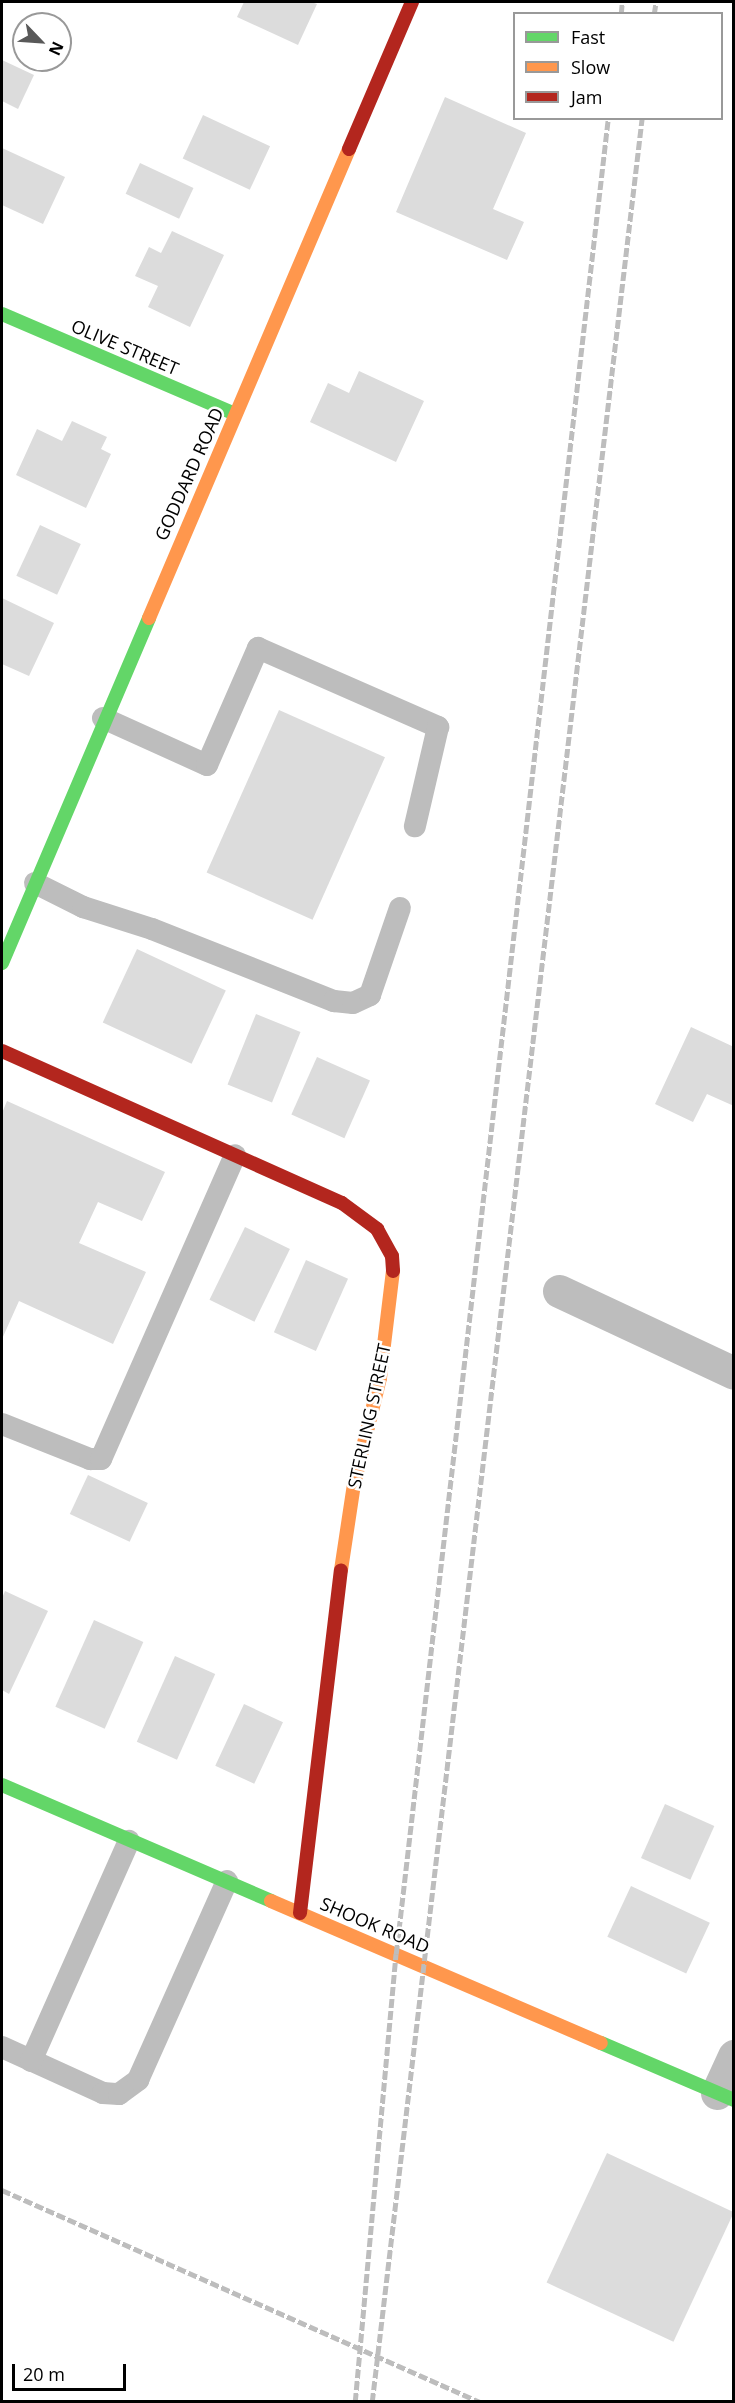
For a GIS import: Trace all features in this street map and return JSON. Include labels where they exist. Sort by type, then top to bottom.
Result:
[{"type":"street","name":"GODDARD ROAD","points":[[2,963],[103,718],[412,2]]},
{"type":"street","name":"OLIVE STREET","points":[[2,314],[235,414]]},
{"type":"street","name":"STERLING STREET","points":[[2,1051],[342,1203],[377,1229],[392,1256],[394,1283],[381,1378],[354,1484],[334,1615],[300,1913]]},
{"type":"street","points":[[559,1291],[734,1373]]},
{"type":"street","name":"SHOOK ROAD","points":[[4,1794],[227,1881],[725,2096]]},
{"type":"street","points":[[725,2096],[734,2056]]},
{"type":"lane","points":[[103,718],[207,765],[258,648],[438,727],[415,826]]},
{"type":"lane","points":[[35,883],[83,907],[152,928],[334,1001],[353,1003],[370,995],[400,908]]},
{"type":"lane","points":[[2,1424],[90,1459],[101,1459],[235,1155]]},
{"type":"lane","points":[[32,2061],[129,1841]]},
{"type":"lane","points":[[2,2048],[103,2093],[119,2094],[138,2080],[227,1881]]},
{"type":"building","points":[[244,2],[311,2],[317,4],[298,45],[237,17]]},
{"type":"building","points":[[2,60],[12,65],[12,72],[28,72],[34,75],[18,109],[2,101]]},
{"type":"building","points":[[445,97],[526,133],[493,209],[524,222],[507,260],[396,212]]},
{"type":"building","points":[[203,115],[270,146],[250,190],[183,159]]},
{"type":"building","points":[[2,148],[65,177],[43,224],[2,205]]},
{"type":"building","points":[[140,163],[193,188],[179,219],[126,194]]},
{"type":"building","points":[[172,231],[224,255],[190,327],[148,307],[158,286],[135,276],[149,247],[161,253]]},
{"type":"building","points":[[359,371],[424,401],[396,462],[310,422],[328,383],[349,393]]},
{"type":"building","points":[[72,421],[107,437],[101,449],[111,454],[86,508],[16,475],[37,429],[62,441]]},
{"type":"building","points":[[40,525],[81,544],[57,595],[16,576]]},
{"type":"building","points":[[2,598],[54,623],[29,676],[2,664]]},
{"type":"building","points":[[279,710],[385,757],[313,920],[207,873]]},
{"type":"building","points":[[137,949],[226,990],[192,1064],[103,1022]]},
{"type":"building","points":[[256,1014],[301,1032],[272,1102],[228,1084]]},
{"type":"building","points":[[691,1027],[734,1047],[734,1106],[707,1094],[693,1122],[655,1104]]},
{"type":"building","points":[[317,1057],[370,1081],[344,1138],[291,1115]]},
{"type":"building","points":[[7,1101],[165,1172],[142,1221],[98,1202],[79,1243],[146,1272],[113,1344],[19,1301],[2,1339],[2,1113]]},
{"type":"building","points":[[245,1227],[290,1249],[254,1322],[209,1300]]},
{"type":"building","points":[[306,1260],[348,1279],[316,1351],[274,1332]]},
{"type":"building","points":[[88,1475],[148,1503],[130,1542],[70,1514]]},
{"type":"building","points":[[5,1591],[48,1611],[9,1694],[2,1690],[2,1598]]},
{"type":"building","points":[[94,1620],[143,1642],[105,1729],[55,1707]]},
{"type":"building","points":[[175,1656],[215,1674],[177,1760],[137,1742]]},
{"type":"building","points":[[244,1704],[283,1722],[254,1784],[215,1766]]},
{"type":"building","points":[[665,1804],[714,1826],[690,1880],[641,1858]]},
{"type":"building","points":[[631,1886],[710,1923],[686,1974],[607,1937]]},
{"type":"building","points":[[607,2153],[734,2212],[673,2342],[547,2283]]},
{"type":"railway","points":[[621,12],[622,2]]},
{"type":"railway","points":[[654,12],[656,2]]},
{"type":"railway","points":[[355,2402],[396,1954],[608,120]]},
{"type":"railway","points":[[372,2402],[642,120]]},
{"type":"railway","points":[[2,2190],[480,2402]]},
{"type":"traffic: fast","points":[[2,314],[235,414]]},
{"type":"traffic: fast","points":[[2,963],[149,618]]},
{"type":"traffic: fast","points":[[2,1785],[271,1901]]},
{"type":"traffic: fast","points":[[601,2043],[734,2100]]},
{"type":"traffic: slow","points":[[149,618],[349,149]]},
{"type":"traffic: slow","points":[[341,1570],[354,1484],[380,1378],[393,1271]]},
{"type":"traffic: slow","points":[[271,1901],[601,2043]]},
{"type":"traffic: jam","points":[[349,149],[412,2]]},
{"type":"traffic: jam","points":[[2,1051],[342,1203],[377,1229],[392,1256],[393,1271]]},
{"type":"traffic: jam","points":[[300,1913],[341,1570]]}]
